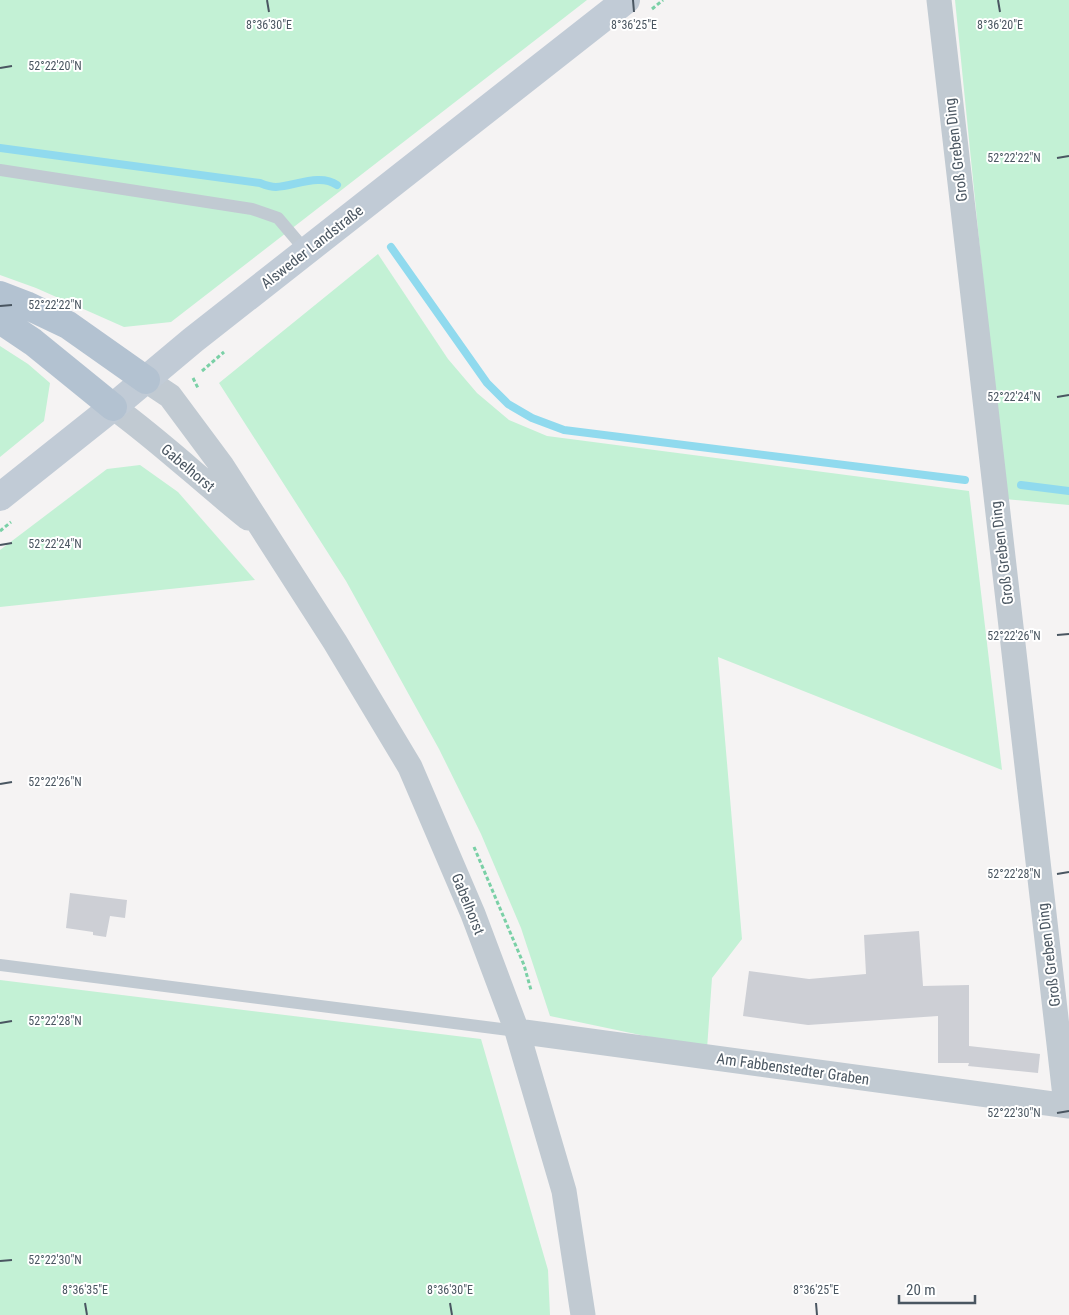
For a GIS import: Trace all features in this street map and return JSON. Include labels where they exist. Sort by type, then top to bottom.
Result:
[{"type":"main road","points":[[0,295],[26,304],[68,325],[146,380]]},
{"type":"main road","points":[[0,320],[33,342],[113,408]]},
{"type":"street","name":"Alsweder Landstraße","points":[[0,497],[113,408],[193,340],[626,0]]},
{"type":"street","name":"Groß Greben Ding","points":[[938,0],[1068,1106]]},
{"type":"street","name":"Gabelhorst","points":[[146,380],[170,396],[222,466],[335,642],[410,767],[473,914],[517,1031],[564,1191],[583,1315]]},
{"type":"street","name":"Gabelhorst","points":[[113,408],[136,424],[213,490],[263,529]]},
{"type":"street","name":"Am Fabbenstedter Graben","points":[[517,1031],[1068,1106]]},
{"type":"lane","points":[[0,170],[252,209],[278,218],[306,251]]},
{"type":"lane","points":[[0,966],[517,1031]]},
{"type":"green space","points":[[0,0],[587,0],[171,322],[124,327],[36,288],[0,275]]},
{"type":"green space","points":[[955,0],[1069,0],[1069,505],[1005,499]]},
{"type":"green space","points":[[378,254],[448,359],[477,393],[509,420],[547,436],[969,491],[1002,770],[718,657],[742,939],[712,978],[707,1049],[550,1016],[521,928],[481,834],[439,749],[346,581],[219,383]]},
{"type":"green space","points":[[0,346],[28,364],[50,383],[44,421],[0,457]]},
{"type":"green space","points":[[140,465],[178,492],[255,580],[0,607],[0,550],[107,469]]},
{"type":"green space","points":[[0,980],[481,1039],[548,1270],[550,1315],[0,1315]]},
{"type":"building","points":[[70,893],[127,900],[125,918],[110,916],[106,937],[93,935],[93,932],[66,928]]},
{"type":"building","points":[[919,931],[923,986],[969,985],[969,1046],[1040,1054],[1038,1073],[968,1066],[969,1063],[938,1063],[938,1016],[808,1025],[743,1016],[749,971],[809,979],[866,974],[864,935]]},
{"type":"waterway","points":[[0,148],[260,183],[274,187],[315,180],[323,180],[337,185]]},
{"type":"waterway","points":[[391,247],[487,383],[508,404],[532,418],[564,430],[965,480]]},
{"type":"waterway","points":[[1021,485],[1069,491]]}]
